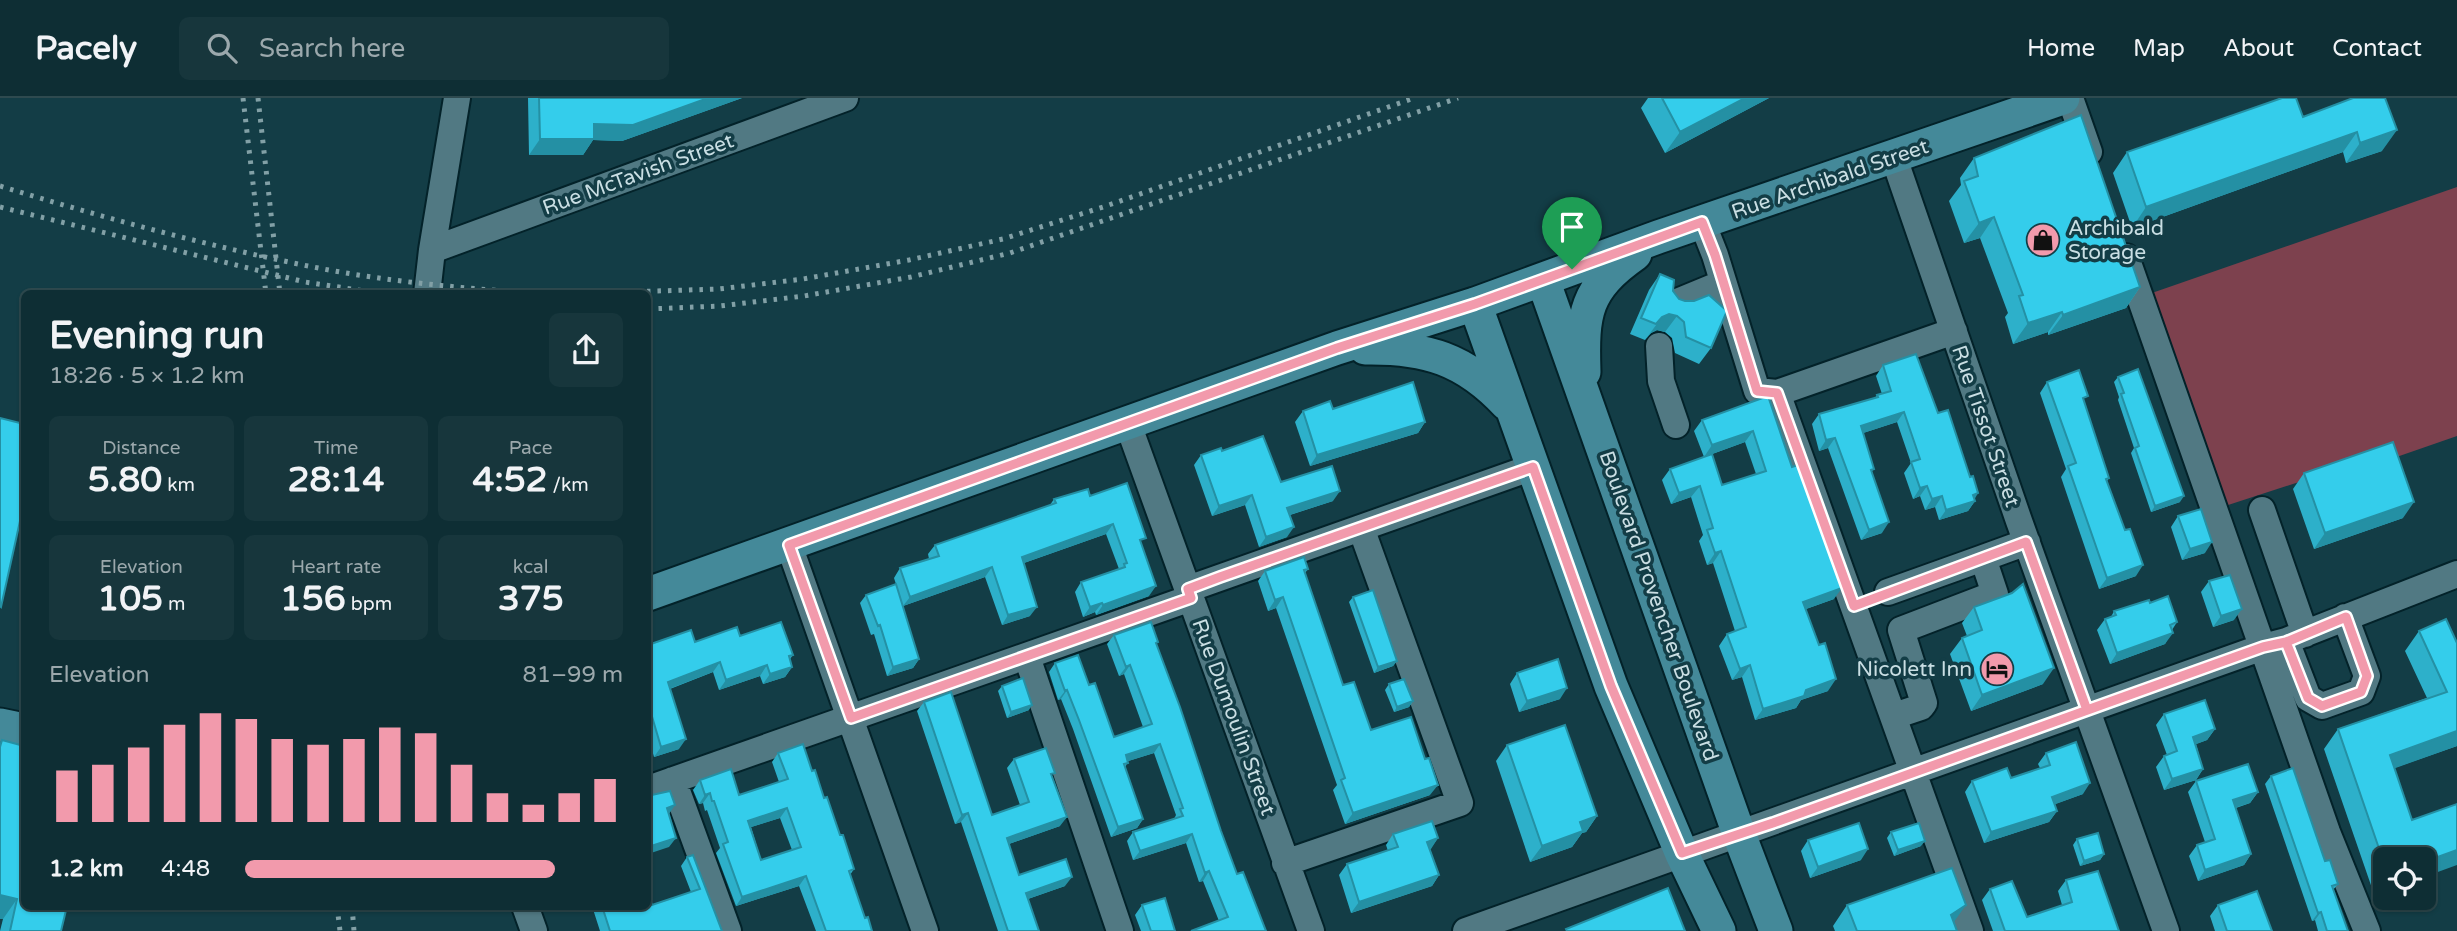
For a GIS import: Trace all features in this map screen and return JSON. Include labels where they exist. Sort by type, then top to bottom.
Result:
[{"type":"main road","name":"Rue Archibald Street","points":[[651,593],[1337,348],[1475,304],[1658,237],[2063,98]]},
{"type":"main road","points":[[1584,392],[1584,330],[1595,292],[1612,270],[1658,237]]},
{"type":"main road","name":"Boulevard Provencher Boulevard","points":[[1543,280],[1739,834],[1776,931]]},
{"type":"main road","points":[[1475,304],[1611,686],[1682,853],[1719,931]]},
{"type":"main road","points":[[1337,348],[1396,348],[1439,356],[1481,379],[1514,411]]},
{"type":"main road","points":[[0,726],[21,730]]},
{"type":"street","points":[[427,290],[457,98]]},
{"type":"street","name":"Rue McTavish Street","points":[[432,250],[845,98]]},
{"type":"street","points":[[2070,98],[2098,178]]},
{"type":"street","name":"Rue Tissot Street","points":[[1894,158],[2026,542],[2166,931]]},
{"type":"street","points":[[1702,222],[1757,391],[1777,393],[1954,331]]},
{"type":"street","points":[[2116,230],[2250,618],[2285,641],[2308,698],[2322,706],[2361,692],[2367,676],[2346,617]]},
{"type":"street","points":[[1677,302],[1723,283]]},
{"type":"street","points":[[1659,346],[1661,381],[1676,425]]},
{"type":"street","points":[[1777,393],[1970,931]]},
{"type":"street","name":"Rue Dumoulin Street","points":[[1128,424],[1311,931]]},
{"type":"street","points":[[651,788],[1027,657],[1361,528],[1533,467]]},
{"type":"street","points":[[2262,510],[2285,641],[2327,832],[2367,931]]},
{"type":"street","points":[[1285,863],[1460,803],[1361,528]]},
{"type":"street","points":[[1854,606],[2026,542]]},
{"type":"street","points":[[789,545],[925,931]]},
{"type":"street","points":[[1901,630],[1995,594],[1983,558]]},
{"type":"street","points":[[1466,931],[1511,924],[1682,853],[2285,641],[2457,574]]},
{"type":"street","points":[[1888,592],[1924,704],[1894,716]]},
{"type":"street","points":[[1027,657],[1119,931]]},
{"type":"street","points":[[673,780],[728,931]]},
{"type":"street","points":[[526,910],[534,931]]},
{"type":"shaded area","points":[[2457,187],[2457,436],[2385,461],[2382,455],[2222,507],[2149,294]]},
{"type":"building","points":[[539,98],[708,98],[633,125],[594,124],[594,139],[540,139]]},
{"type":"building","points":[[1662,98],[1745,98],[1680,132]]},
{"type":"building","points":[[2282,98],[2296,98],[2303,117],[2353,98],[2385,98],[2397,130],[2360,143],[2357,132],[2146,207],[2127,152]]},
{"type":"building","name":"Archibald Storage","points":[[2081,115],[2140,287],[2063,315],[2062,312],[2028,323],[2019,296],[2023,295],[1994,217],[1979,223],[1964,181],[1978,176],[1974,158]]},
{"type":"building","points":[[1660,274],[1674,280],[1673,291],[1679,299],[1694,301],[1709,295],[1727,311],[1711,348],[1686,337],[1684,322],[1677,316],[1669,314],[1656,324],[1641,318]]},
{"type":"building","points":[[1916,354],[1938,413],[1948,410],[1978,493],[1973,495],[1975,501],[1946,510],[1942,496],[1932,499],[1927,486],[1920,488],[1911,462],[1920,459],[1904,412],[1861,426],[1874,469],[1871,470],[1889,522],[1869,530],[1835,438],[1826,440],[1819,414],[1891,391],[1883,365]]},
{"type":"building","points":[[2138,369],[2184,496],[2155,506],[2135,448],[2139,446],[2118,377]]},
{"type":"building","points":[[2079,370],[2088,396],[2083,398],[2109,478],[2106,479],[2125,530],[2130,529],[2143,565],[2107,578],[2068,466],[2076,463],[2047,382]]},
{"type":"building","points":[[1413,382],[1425,422],[1317,455],[1303,411],[1330,401],[1333,409]]},
{"type":"building","points":[[1768,396],[1792,467],[1798,465],[1842,588],[1803,602],[1819,645],[1825,643],[1836,679],[1806,690],[1804,696],[1763,709],[1750,665],[1740,669],[1727,634],[1746,627],[1721,551],[1715,553],[1707,530],[1713,528],[1700,486],[1679,493],[1670,469],[1712,454],[1722,485],[1766,471],[1753,431],[1712,445],[1702,420]]},
{"type":"building","points":[[0,418],[21,423],[21,517],[0,606]]},
{"type":"building","points":[[1263,436],[1281,482],[1332,466],[1340,491],[1287,508],[1294,527],[1266,537],[1252,495],[1219,506],[1201,455],[1221,448],[1222,451]]},
{"type":"building","points":[[2393,442],[2414,502],[2325,533],[2304,473]]},
{"type":"building","points":[[1127,483],[1146,538],[1140,540],[1156,586],[1090,607],[1081,582],[1125,567],[1124,564],[1127,563],[1113,524],[1022,557],[1037,607],[1008,615],[992,567],[910,597],[900,568],[939,556],[935,545],[1056,503],[1054,499],[1088,489],[1090,496]]},
{"type":"building","points":[[2201,509],[2212,542],[2190,549],[2178,516]]},
{"type":"building","points":[[1304,557],[1308,569],[1304,570],[1343,685],[1354,682],[1371,730],[1411,717],[1425,759],[1429,758],[1438,785],[1353,813],[1341,780],[1345,778],[1283,597],[1275,600],[1265,571]]},
{"type":"building","points":[[2230,575],[2242,609],[2221,616],[2209,581]]},
{"type":"building","points":[[896,584],[919,659],[893,667],[880,625],[878,626],[866,595]]},
{"type":"building","name":"Nicolett Inn","points":[[2023,584],[2054,668],[1982,695],[1962,638],[1982,630],[1974,607],[2012,593]]},
{"type":"building","points":[[1373,590],[1397,661],[1378,667],[1353,597]]},
{"type":"building","points":[[2168,596],[2177,622],[2170,625],[2173,633],[2117,653],[2105,619],[2116,615],[2114,611]]},
{"type":"building","points":[[2446,619],[2457,643],[2457,731],[2390,755],[2412,820],[2457,804],[2457,850],[2436,858],[2436,847],[2378,847],[2338,729],[2447,692],[2419,631]]},
{"type":"building","points":[[781,622],[793,655],[789,656],[792,667],[770,674],[767,665],[726,680],[720,662],[668,682],[686,739],[661,747],[651,713],[651,644],[691,630],[695,642],[737,627],[740,636]]},
{"type":"building","points":[[1151,622],[1237,874],[1243,872],[1266,931],[1191,931],[1228,917],[1209,871],[1205,873],[1192,834],[1140,851],[1133,832],[1183,816],[1180,809],[1183,808],[1160,744],[1126,755],[1128,763],[1124,764],[1143,819],[1118,827],[1079,720],[1067,690],[1065,691],[1055,663],[1078,655],[1089,685],[1095,683],[1114,737],[1152,724],[1130,665],[1126,667],[1114,635]]},
{"type":"building","points":[[1558,659],[1567,688],[1527,701],[1517,673]]},
{"type":"building","points":[[1023,678],[1032,705],[1011,712],[1002,686]]},
{"type":"building","points":[[1404,679],[1413,701],[1397,707],[1389,684]]},
{"type":"building","points":[[951,692],[992,815],[1029,802],[1014,759],[1046,748],[1055,773],[1051,774],[1067,817],[1007,838],[1019,875],[1066,859],[1072,877],[1026,893],[1039,931],[1008,931],[968,813],[962,815],[924,702]]},
{"type":"building","points":[[2205,700],[2215,729],[2193,737],[2203,769],[2172,779],[2164,756],[2177,751],[2164,714]]},
{"type":"building","points":[[1565,725],[1597,816],[1580,822],[1583,831],[1542,846],[1507,745]]},
{"type":"building","points":[[2,740],[21,745],[21,910],[66,910],[61,931],[10,931],[17,899],[0,895]]},
{"type":"building","points":[[2076,742],[2090,783],[2052,797],[2057,811],[1991,832],[1972,781],[2007,768],[2011,778],[2050,765],[2046,753]]},
{"type":"building","points":[[803,744],[824,798],[827,797],[840,835],[843,835],[854,869],[849,871],[872,931],[826,931],[806,876],[742,897],[723,844],[728,842],[714,801],[710,793],[705,795],[700,780],[731,769],[739,795],[788,779],[778,753]],"holes":[[[787,808],[801,847],[761,860],[748,821]]]},
{"type":"building","points":[[2248,764],[2258,792],[2233,800],[2251,854],[2205,870],[2197,845],[2215,839],[2196,781]]},
{"type":"building","points":[[2293,768],[2325,861],[2330,860],[2338,884],[2332,886],[2348,931],[2327,931],[2321,912],[2318,913],[2271,776]]},
{"type":"building","points":[[670,791],[675,805],[667,808],[676,838],[651,846],[651,794]]},
{"type":"building","points":[[1432,821],[1438,838],[1427,842],[1439,875],[1359,902],[1347,864],[1398,847],[1393,834]]},
{"type":"building","points":[[1859,823],[1868,849],[1818,867],[1808,840]]},
{"type":"building","points":[[1919,823],[1925,841],[1898,850],[1891,832]]},
{"type":"building","points":[[2098,833],[2104,854],[2084,861],[2077,839]]},
{"type":"building","points":[[693,855],[722,931],[610,931],[603,910],[651,910],[651,901],[652,905],[700,889],[687,857]]},
{"type":"building","points":[[1952,868],[1966,905],[1951,915],[1957,931],[1857,931],[1847,905]]},
{"type":"building","points":[[2098,871],[2119,931],[2005,931],[1990,889],[2012,881],[2027,917],[2072,902],[2066,880]]},
{"type":"building","points":[[1668,888],[1685,931],[1566,929]]},
{"type":"building","points":[[2257,891],[2272,931],[2227,931],[2218,905]]},
{"type":"building","points":[[1165,898],[1175,931],[1151,931],[1142,905]]},
{"type":"railway","points":[[243,98],[266,290]]},
{"type":"railway","points":[[258,98],[280,290]]},
{"type":"railway","points":[[651,291],[719,289],[803,279],[909,260],[1003,239],[1103,207],[1414,98]]},
{"type":"railway","points":[[651,309],[720,306],[804,296],[911,277],[1010,253],[1458,98]]},
{"type":"railway","points":[[0,186],[153,230],[308,266],[489,290]]},
{"type":"railway","points":[[0,207],[305,282],[358,290]]},
{"type":"railway","points":[[337,910],[340,931]]},
{"type":"railway","points":[[352,910],[354,931]]},
{"type":"place","name":"Archibald Storage","points":[[2043,240]]},
{"type":"place","name":"Nicolett Inn","points":[[1997,669]]},
{"type":"route","points":[[1572,269],[1475,304],[1337,348],[789,545],[851,718],[1191,598],[1188,589],[1220,577],[1533,467],[1611,686],[1682,853],[1773,823],[1914,772],[2087,710],[2263,647],[2286,642],[2308,698],[2322,706],[2361,692],[2367,676],[2346,617],[2286,642],[2263,647],[2175,679],[2087,710],[2026,542],[1854,606],[1777,393],[1757,391],[1715,255],[1702,222],[1572,269]]}]
